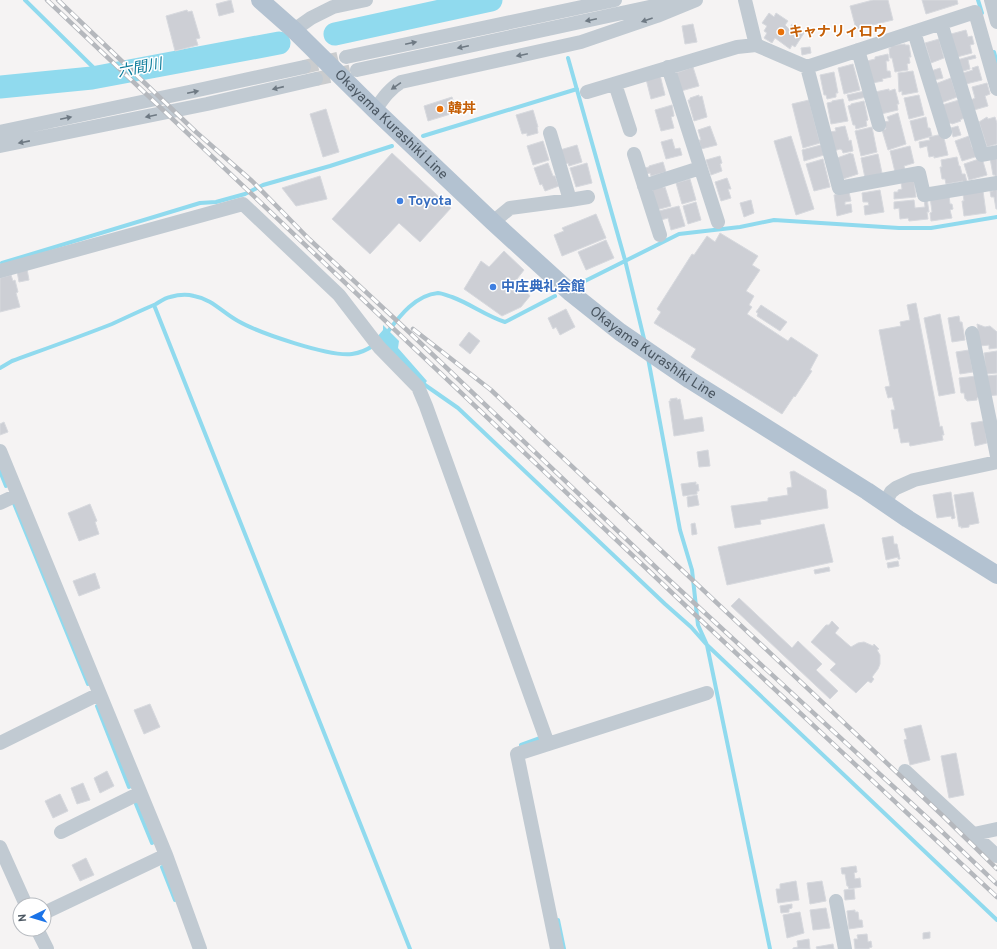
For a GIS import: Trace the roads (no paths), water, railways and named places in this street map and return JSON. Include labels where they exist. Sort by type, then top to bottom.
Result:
[{"type":"main road","name":"Okayama Kurashiki Line","points":[[260,0],[294,30],[375,110],[493,222],[571,293],[656,358],[884,503],[908,520],[997,575]]},
{"type":"street","points":[[294,30],[311,18],[333,7],[366,0]]},
{"type":"street","points":[[346,57],[615,0]]},
{"type":"street","points":[[357,70],[684,0]]},
{"type":"street","points":[[375,110],[388,93],[401,82],[581,42],[657,16],[696,0]]},
{"type":"street","points":[[745,0],[756,45]]},
{"type":"street","points":[[991,0],[997,22]]},
{"type":"street","points":[[588,92],[737,47],[756,45],[807,67],[975,12],[997,89]]},
{"type":"street","points":[[941,23],[982,155],[997,152]]},
{"type":"street","points":[[914,32],[945,132]]},
{"type":"street","points":[[858,50],[880,126]]},
{"type":"street","points":[[0,132],[304,67]]},
{"type":"street","points":[[668,67],[718,222]]},
{"type":"street","points":[[807,67],[839,188],[919,173],[924,195],[997,183]]},
{"type":"street","points":[[0,146],[192,107],[316,79]]},
{"type":"street","points":[[615,84],[630,130]]},
{"type":"street","points":[[550,133],[570,200]]},
{"type":"street","points":[[634,154],[660,235]]},
{"type":"street","points":[[644,186],[700,168]]},
{"type":"street","points":[[493,222],[510,208],[588,197]]},
{"type":"street","points":[[0,271],[243,204],[338,295],[376,343],[418,387],[547,739]]},
{"type":"street","points":[[972,333],[997,456]]},
{"type":"street","points":[[0,451],[166,855],[200,949]]},
{"type":"street","points":[[884,503],[891,492],[896,488],[914,480],[997,462]]},
{"type":"street","points":[[0,503],[17,495]]},
{"type":"street","points":[[557,949],[517,754],[547,739],[706,693]]},
{"type":"street","points":[[0,743],[99,694]]},
{"type":"street","points":[[905,771],[997,856]]},
{"type":"street","points":[[61,832],[140,793]]},
{"type":"street","points":[[974,834],[997,829]]},
{"type":"street","points":[[0,848],[22,897]]},
{"type":"street","points":[[52,909],[166,855]]},
{"type":"street","points":[[836,901],[845,949]]},
{"type":"street","points":[[41,937],[47,949]]},
{"type":"water","points":[[383,325],[399,341],[398,348],[427,381],[423,386],[377,337],[383,330]]},
{"type":"waterway","points":[[25,0],[102,76]]},
{"type":"waterway","name":"六間川","points":[[335,34],[491,0]]},
{"type":"waterway","points":[[978,0],[982,13]]},
{"type":"waterway","name":"六間川","points":[[0,87],[92,78],[279,43]]},
{"type":"waterway","points":[[994,52],[997,63]]},
{"type":"waterway","points":[[568,58],[625,260],[645,343]]},
{"type":"waterway","points":[[423,136],[577,89]]},
{"type":"waterway","points":[[2,263],[200,203],[216,202],[245,194],[263,185],[330,166],[392,146]]},
{"type":"waterway","points":[[581,283],[679,234],[740,227],[774,220],[899,228],[931,228],[997,217]]},
{"type":"waterway","points":[[386,334],[396,321],[415,302],[438,293],[466,303],[491,317],[505,322],[555,296]]},
{"type":"waterway","points":[[0,368],[12,361],[112,324],[166,298],[182,295],[191,295],[206,300],[233,318],[261,332],[311,348],[327,352],[352,354],[363,351],[374,345]]},
{"type":"waterway","points":[[154,305],[410,949]]},
{"type":"waterway","points":[[648,358],[680,530],[692,570],[698,625],[707,645],[770,949]]},
{"type":"waterway","points":[[422,381],[425,385],[458,408],[691,627],[707,645],[997,920]]},
{"type":"waterway","points":[[0,471],[6,486]]},
{"type":"waterway","points":[[13,501],[88,684]]},
{"type":"waterway","points":[[97,706],[129,787]]},
{"type":"waterway","points":[[523,751],[521,745],[543,737]]},
{"type":"waterway","points":[[136,804],[152,843]]},
{"type":"waterway","points":[[162,867],[175,900]]},
{"type":"waterway","points":[[558,920],[564,949]]},
{"type":"tunnel","points":[[304,67],[346,57]]},
{"type":"tunnel","points":[[316,79],[357,70]]},
{"type":"railway","points":[[47,0],[706,625],[997,897]]},
{"type":"railway","points":[[58,0],[196,132],[252,181],[309,239],[409,332],[666,577],[997,884]]},
{"type":"railway","points":[[413,329],[491,390],[943,816],[997,869]]},
{"type":"place","name":"キャナリィ·ロウ","points":[[781,32]]},
{"type":"place","name":"韓丼","points":[[440,109]]},
{"type":"place","name":"Toyota","points":[[400,201]]},
{"type":"place","name":"中庄典礼会館","points":[[493,287]]}]
